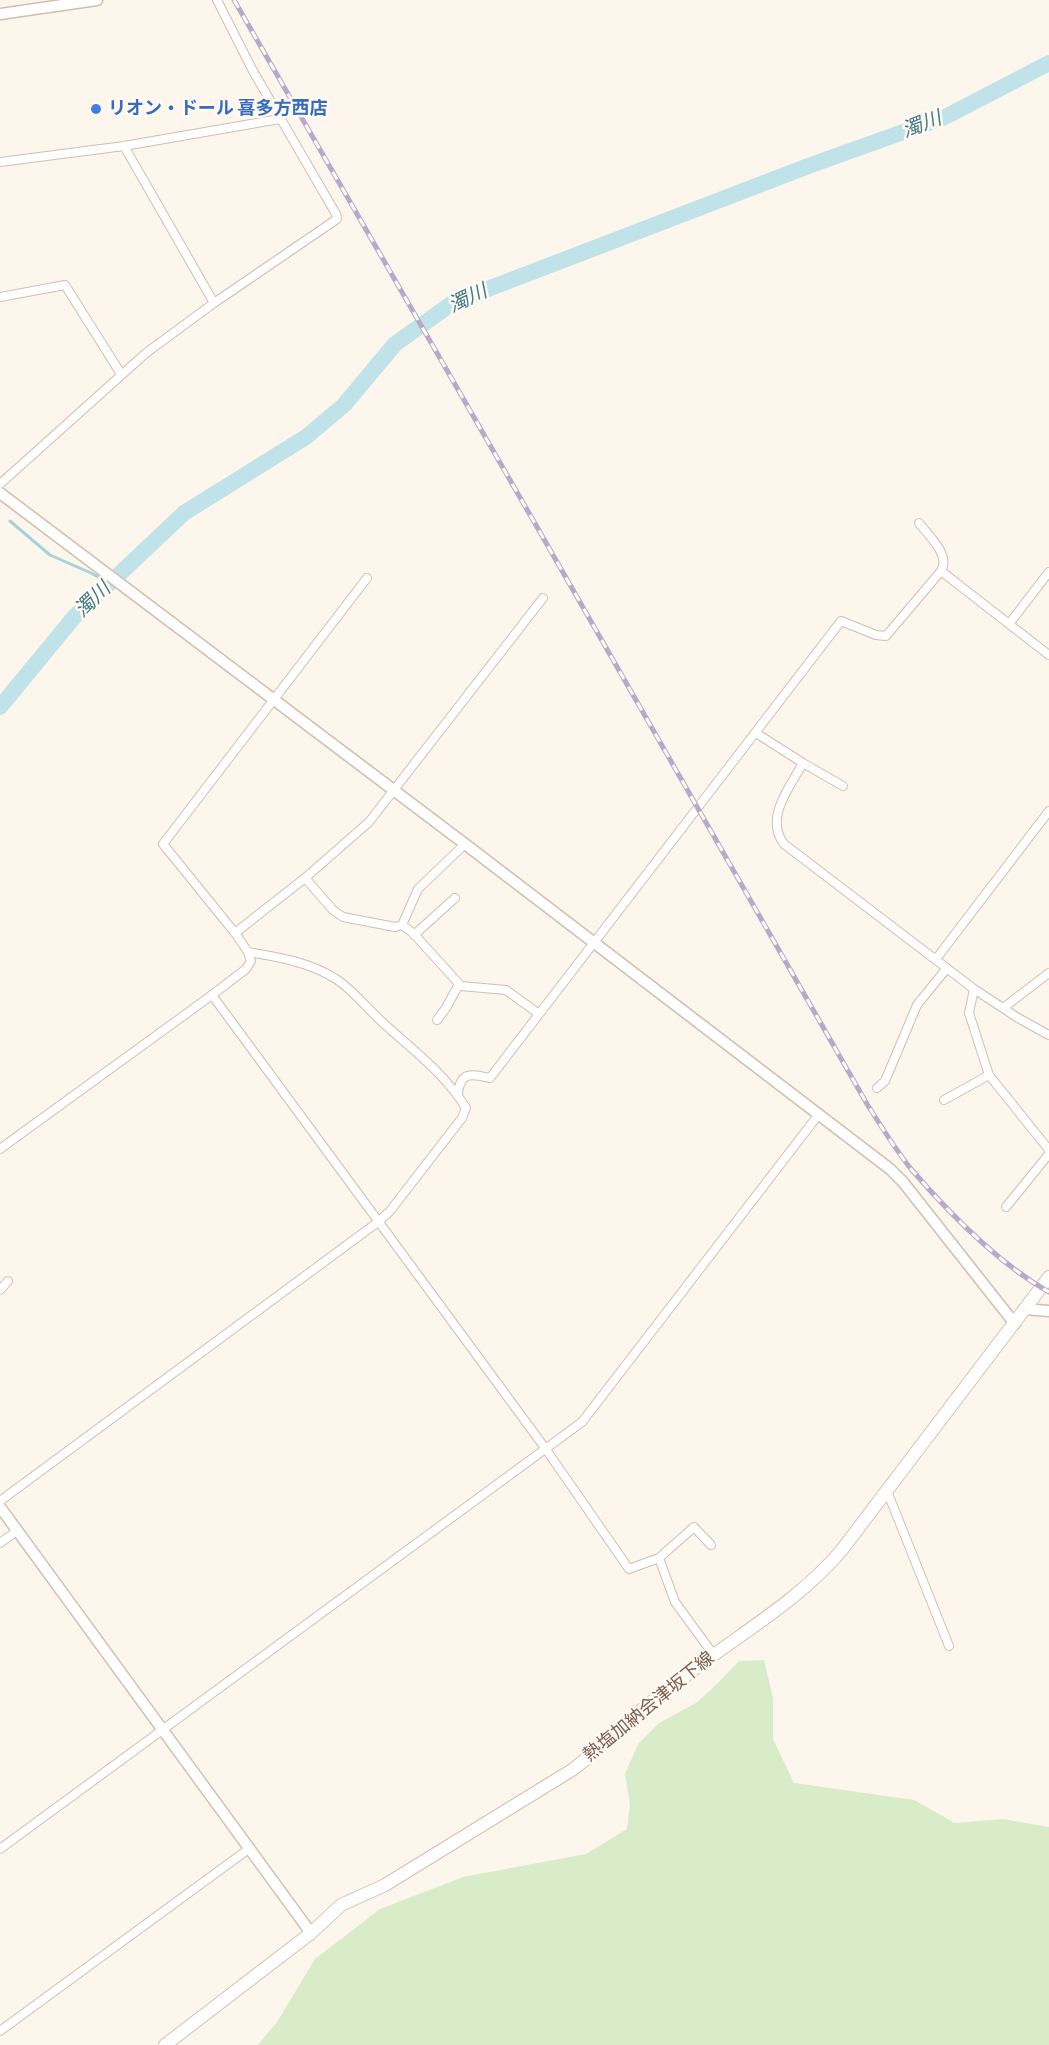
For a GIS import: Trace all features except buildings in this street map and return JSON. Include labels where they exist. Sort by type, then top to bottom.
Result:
[{"type":"main road","name":"熱塩加納会津坂下線","points":[[165,2045],[311,1933],[341,1905],[384,1885],[572,1770],[645,1707],[821,1575],[1049,1277]]},
{"type":"street","points":[[0,14],[49,3],[97,0]]},
{"type":"street","points":[[0,484],[121,374],[214,303],[337,219],[253,71],[216,0]]},
{"type":"street","points":[[0,162],[124,146],[280,119]]},
{"type":"street","points":[[124,146],[214,303]]},
{"type":"street","points":[[0,297],[65,285],[121,374]]},
{"type":"street","points":[[0,493],[890,1169],[903,1182],[1014,1324]]},
{"type":"street","points":[[458,1094],[459,1084],[465,1076],[473,1074],[490,1078],[841,621],[876,635],[886,636],[941,571],[945,562],[943,555],[919,523]]},
{"type":"street","points":[[941,571],[1049,655]]},
{"type":"street","points":[[1009,624],[1049,572]]},
{"type":"street","points":[[0,1149],[212,995],[246,969],[251,962],[248,952],[235,933],[164,844],[367,578]]},
{"type":"street","points":[[235,933],[362,829],[543,598]]},
{"type":"street","points":[[756,733],[803,764],[843,786]]},
{"type":"street","points":[[803,764],[779,808],[776,824],[779,838],[784,844],[974,989],[1049,1035]]},
{"type":"street","points":[[936,959],[1049,811]]},
{"type":"street","points":[[402,925],[418,889],[465,844]]},
{"type":"street","points":[[305,878],[333,910],[344,917],[395,927],[402,925]]},
{"type":"street","points":[[414,935],[455,898]]},
{"type":"street","points":[[402,925],[459,984],[466,987],[506,990],[539,1014]]},
{"type":"street","points":[[0,1501],[378,1222],[390,1211],[462,1118],[466,1108],[458,1094],[439,1073],[335,978],[290,959],[248,952]]},
{"type":"street","points":[[877,1088],[885,1081],[917,1005],[947,968]]},
{"type":"street","points":[[1003,1008],[1049,973]]},
{"type":"street","points":[[437,1020],[459,984]]},
{"type":"street","points":[[974,989],[969,1013],[988,1075],[1049,1152],[1006,1207]]},
{"type":"street","points":[[212,995],[544,1448],[629,1569],[659,1558],[694,1527],[711,1545]]},
{"type":"street","points":[[944,1100],[988,1075]]},
{"type":"street","points":[[0,1849],[582,1422],[819,1114]]},
{"type":"street","points":[[0,1290],[8,1281]]},
{"type":"street","points":[[1024,1309],[1049,1311]]},
{"type":"street","points":[[887,1491],[949,1646]]},
{"type":"street","points":[[0,1507],[311,1933]]},
{"type":"street","points":[[0,1543],[17,1531]]},
{"type":"street","points":[[659,1558],[675,1602],[713,1654]]},
{"type":"street","points":[[0,2031],[250,1848]]},
{"type":"green space","points":[[764,1660],[773,1698],[773,1739],[794,1783],[914,1800],[955,1823],[1003,1819],[1049,1827],[1049,2045],[258,2045],[277,2022],[315,1959],[380,1909],[463,1877],[586,1854],[627,1829],[630,1805],[625,1774],[638,1744],[659,1723],[696,1703],[739,1661]]},
{"type":"waterway","name":"濁川","points":[[0,707],[75,616],[184,513],[306,437],[344,405],[395,344],[454,302],[811,165],[945,117],[1049,63]]},
{"type":"waterway","points":[[10,521],[50,555],[109,583]]},
{"type":"railway","points":[[234,0],[867,1104],[911,1169],[942,1203],[993,1252],[1049,1292]]},
{"type":"place","name":"リオン・ドール 喜多方西店","points":[[96,109]]}]
